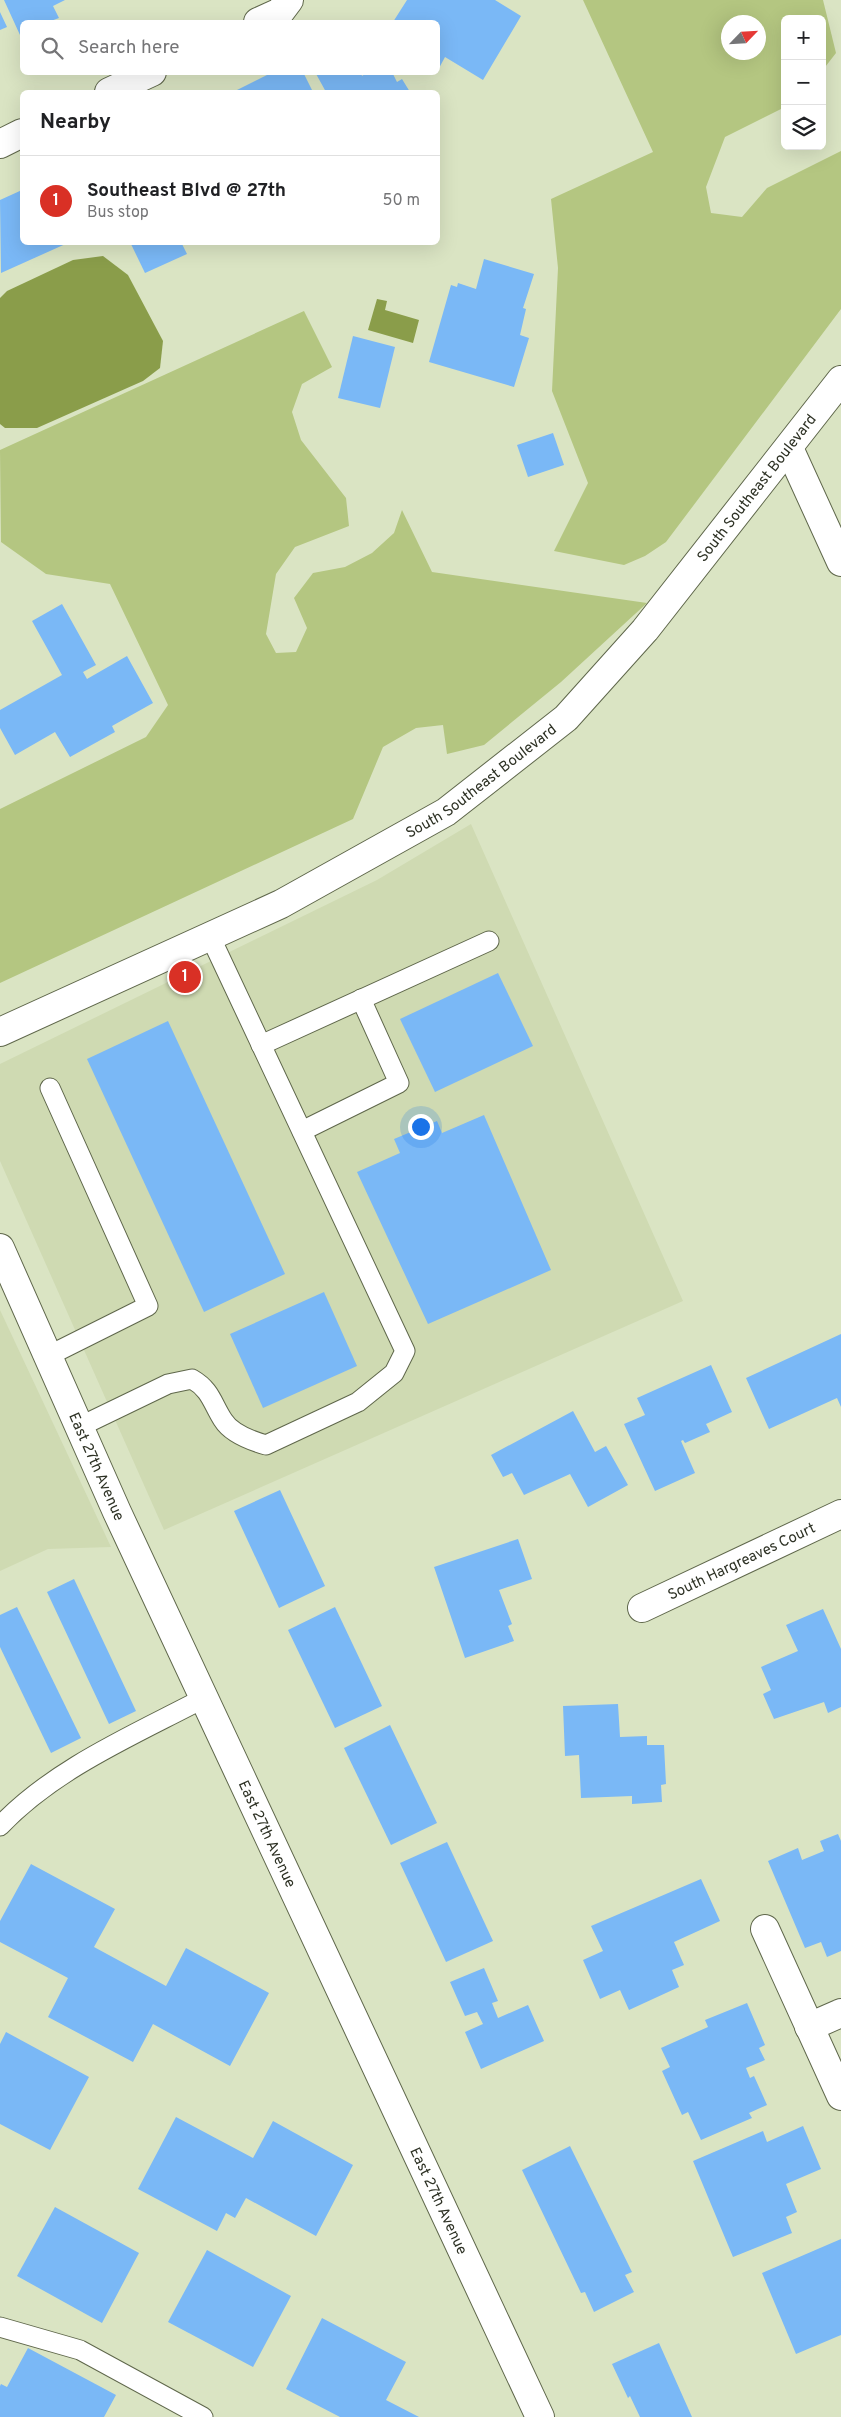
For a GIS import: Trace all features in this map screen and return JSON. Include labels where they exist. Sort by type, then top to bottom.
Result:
[{"type":"street","points":[[262,20],[280,12],[289,0]]},
{"type":"street","points":[[114,90],[146,75]]},
{"type":"street","points":[[0,144],[20,135]]},
{"type":"street","name":"South Southeast Boulevard","points":[[0,1032],[281,904],[446,812],[566,718],[645,630],[841,380]]},
{"type":"street","points":[[789,448],[841,562]]},
{"type":"street","name":"East 27th Avenue","points":[[0,1248],[79,1427],[204,1698],[540,2417]]},
{"type":"street","name":"South Hargreaves Court","points":[[642,1608],[841,1514]]},
{"type":"street","points":[[764,1929],[841,2096]]},
{"type":"street","points":[[809,2028],[841,2013]]},
{"type":"lane","points":[[79,1427],[168,1384],[192,1379],[205,1386],[224,1422],[251,1441],[266,1445],[358,1402],[394,1372],[405,1351],[210,936]]},
{"type":"lane","points":[[261,1045],[489,941]]},
{"type":"lane","points":[[302,1131],[399,1083],[361,1000]]},
{"type":"lane","points":[[48,1356],[148,1306],[50,1088]]},
{"type":"lane","points":[[0,1826],[16,1810],[84,1761],[204,1698]]},
{"type":"lane","points":[[0,2328],[80,2350],[203,2417]]},
{"type":"shaded area","points":[[583,0],[823,0],[836,53],[826,66],[826,15],[781,15],[781,109],[725,137],[706,187],[711,213],[742,217],[767,188],[841,151],[841,309],[666,542],[645,556],[624,565],[554,551],[588,483],[552,391],[558,268],[551,199],[653,152]]},
{"type":"shaded area","points":[[103,256],[128,275],[163,341],[160,368],[143,381],[37,428],[5,428],[0,424],[0,298],[7,291],[73,260]]},
{"type":"shaded area","points":[[377,299],[387,301],[385,310],[419,320],[413,343],[368,330]]},
{"type":"shaded area","points":[[304,311],[332,367],[302,384],[292,412],[301,440],[346,498],[349,526],[295,547],[276,574],[266,634],[276,653],[296,652],[307,628],[294,598],[313,573],[345,567],[372,553],[394,533],[402,510],[432,572],[647,603],[561,682],[484,745],[447,754],[443,725],[416,728],[383,747],[353,819],[0,983],[0,809],[146,737],[168,705],[110,584],[46,574],[1,542],[0,450]]},
{"type":"shaded area","points":[[471,824],[683,1301],[164,1530],[0,1161],[0,1064],[377,880]]},
{"type":"shaded area","points":[[0,1310],[111,1547],[48,1549],[0,1571]]},
{"type":"building","points":[[4,0],[65,0],[53,6],[59,18],[54,20],[20,20],[20,35]]},
{"type":"building","points":[[407,0],[495,0],[521,16],[483,80],[445,57],[440,66],[440,20],[394,20]]},
{"type":"building","points":[[0,12],[7,27],[0,30]]},
{"type":"building","points":[[267,75],[304,75],[312,90],[237,90]]},
{"type":"building","points":[[317,75],[394,75],[397,82],[402,79],[409,90],[325,90]]},
{"type":"building","points":[[20,191],[20,245],[63,245],[1,273],[0,200]]},
{"type":"building","points":[[131,245],[182,245],[187,254],[145,273]]},
{"type":"building","points":[[484,259],[534,274],[523,308],[526,309],[520,335],[529,338],[514,387],[429,362],[451,285],[457,287],[458,283],[476,289]]},
{"type":"building","points":[[353,336],[395,347],[380,408],[338,398]]},
{"type":"building","points":[[553,433],[564,465],[528,477],[517,445]]},
{"type":"building","points":[[62,604],[96,665],[83,672],[87,679],[127,656],[153,703],[112,726],[115,732],[70,757],[55,732],[15,755],[0,728],[0,710],[62,675],[32,621]]},
{"type":"building","points":[[498,973],[533,1046],[435,1092],[400,1019]]},
{"type":"building","points":[[168,1021],[285,1274],[204,1312],[87,1059]]},
{"type":"building","points":[[484,1115],[551,1270],[428,1324],[357,1172],[400,1153],[394,1139],[437,1121],[442,1133]]},
{"type":"building","points":[[324,1292],[357,1366],[263,1408],[230,1334]]},
{"type":"building","points":[[841,1334],[841,1407],[837,1398],[769,1429],[746,1378]]},
{"type":"building","points":[[711,1365],[732,1412],[706,1424],[710,1432],[685,1443],[683,1440],[681,1441],[695,1473],[655,1491],[624,1424],[645,1415],[637,1398]]},
{"type":"building","points":[[573,1411],[595,1452],[606,1446],[628,1485],[588,1507],[570,1474],[524,1495],[512,1473],[503,1477],[491,1455]]},
{"type":"building","points":[[280,1490],[325,1586],[279,1608],[234,1511]]},
{"type":"building","points":[[518,1539],[532,1579],[499,1590],[512,1624],[508,1626],[514,1641],[465,1658],[434,1567]]},
{"type":"building","points":[[74,1579],[136,1711],[109,1724],[47,1592]]},
{"type":"building","points":[[17,1607],[81,1738],[51,1753],[0,1647],[0,1615]]},
{"type":"building","points":[[335,1607],[382,1706],[335,1728],[288,1630]]},
{"type":"building","points":[[823,1609],[841,1649],[841,1707],[828,1713],[824,1702],[774,1719],[763,1694],[771,1690],[761,1667],[798,1651],[786,1625]]},
{"type":"building","points":[[618,1704],[620,1737],[647,1736],[647,1745],[664,1745],[666,1784],[661,1785],[662,1802],[632,1804],[632,1796],[581,1798],[579,1755],[565,1756],[563,1706]]},
{"type":"building","points":[[390,1725],[437,1823],[391,1845],[344,1748]]},
{"type":"building","points":[[838,1834],[841,1841],[841,1951],[827,1957],[821,1942],[805,1948],[768,1861],[798,1848],[802,1860],[824,1851],[820,1841]]},
{"type":"building","points":[[447,1842],[493,1941],[446,1962],[400,1863]]},
{"type":"building","points":[[31,1864],[115,1909],[94,1947],[166,1986],[186,1948],[269,1993],[230,2066],[153,2024],[133,2062],[48,2017],[68,1978],[0,1942],[0,1921]]},
{"type":"building","points":[[701,1879],[720,1921],[674,1942],[684,1965],[672,1970],[679,1987],[629,2010],[620,1990],[600,1999],[583,1960],[603,1951],[591,1926]]},
{"type":"building","points":[[484,1968],[498,2001],[492,2003],[498,2018],[528,2005],[544,2041],[481,2069],[465,2032],[483,2024],[477,2012],[465,2016],[450,1982]]},
{"type":"building","points":[[747,2003],[765,2045],[759,2048],[765,2060],[746,2068],[750,2078],[754,2076],[767,2105],[749,2113],[752,2118],[701,2140],[688,2112],[682,2115],[662,2071],[670,2067],[661,2048],[708,2027],[705,2020]]},
{"type":"building","points":[[6,2032],[89,2077],[50,2150],[0,2124],[0,2044]]},
{"type":"building","points":[[176,2117],[253,2158],[273,2121],[353,2165],[316,2236],[246,2198],[235,2218],[226,2213],[217,2231],[138,2189]]},
{"type":"building","points":[[803,2126],[821,2169],[786,2184],[797,2212],[786,2217],[792,2233],[733,2257],[693,2161],[763,2131],[767,2142]]},
{"type":"building","points":[[570,2146],[632,2272],[625,2275],[634,2292],[594,2312],[585,2292],[581,2293],[522,2170]]},
{"type":"building","points":[[55,2207],[139,2253],[102,2323],[17,2276]]},
{"type":"building","points":[[841,2239],[841,2335],[796,2354],[762,2273]]},
{"type":"building","points":[[207,2250],[291,2296],[253,2367],[168,2322]]},
{"type":"building","points":[[322,2318],[406,2362],[386,2400],[419,2417],[340,2417],[286,2389]]},
{"type":"building","points":[[659,2343],[692,2417],[640,2417],[630,2396],[628,2398],[612,2364]]},
{"type":"building","points":[[28,2348],[116,2395],[104,2417],[0,2417],[0,2386],[1,2384],[7,2387]]},
{"type":"place","name":"Southeast Blvd @ 27th","points":[[185,977]]}]
